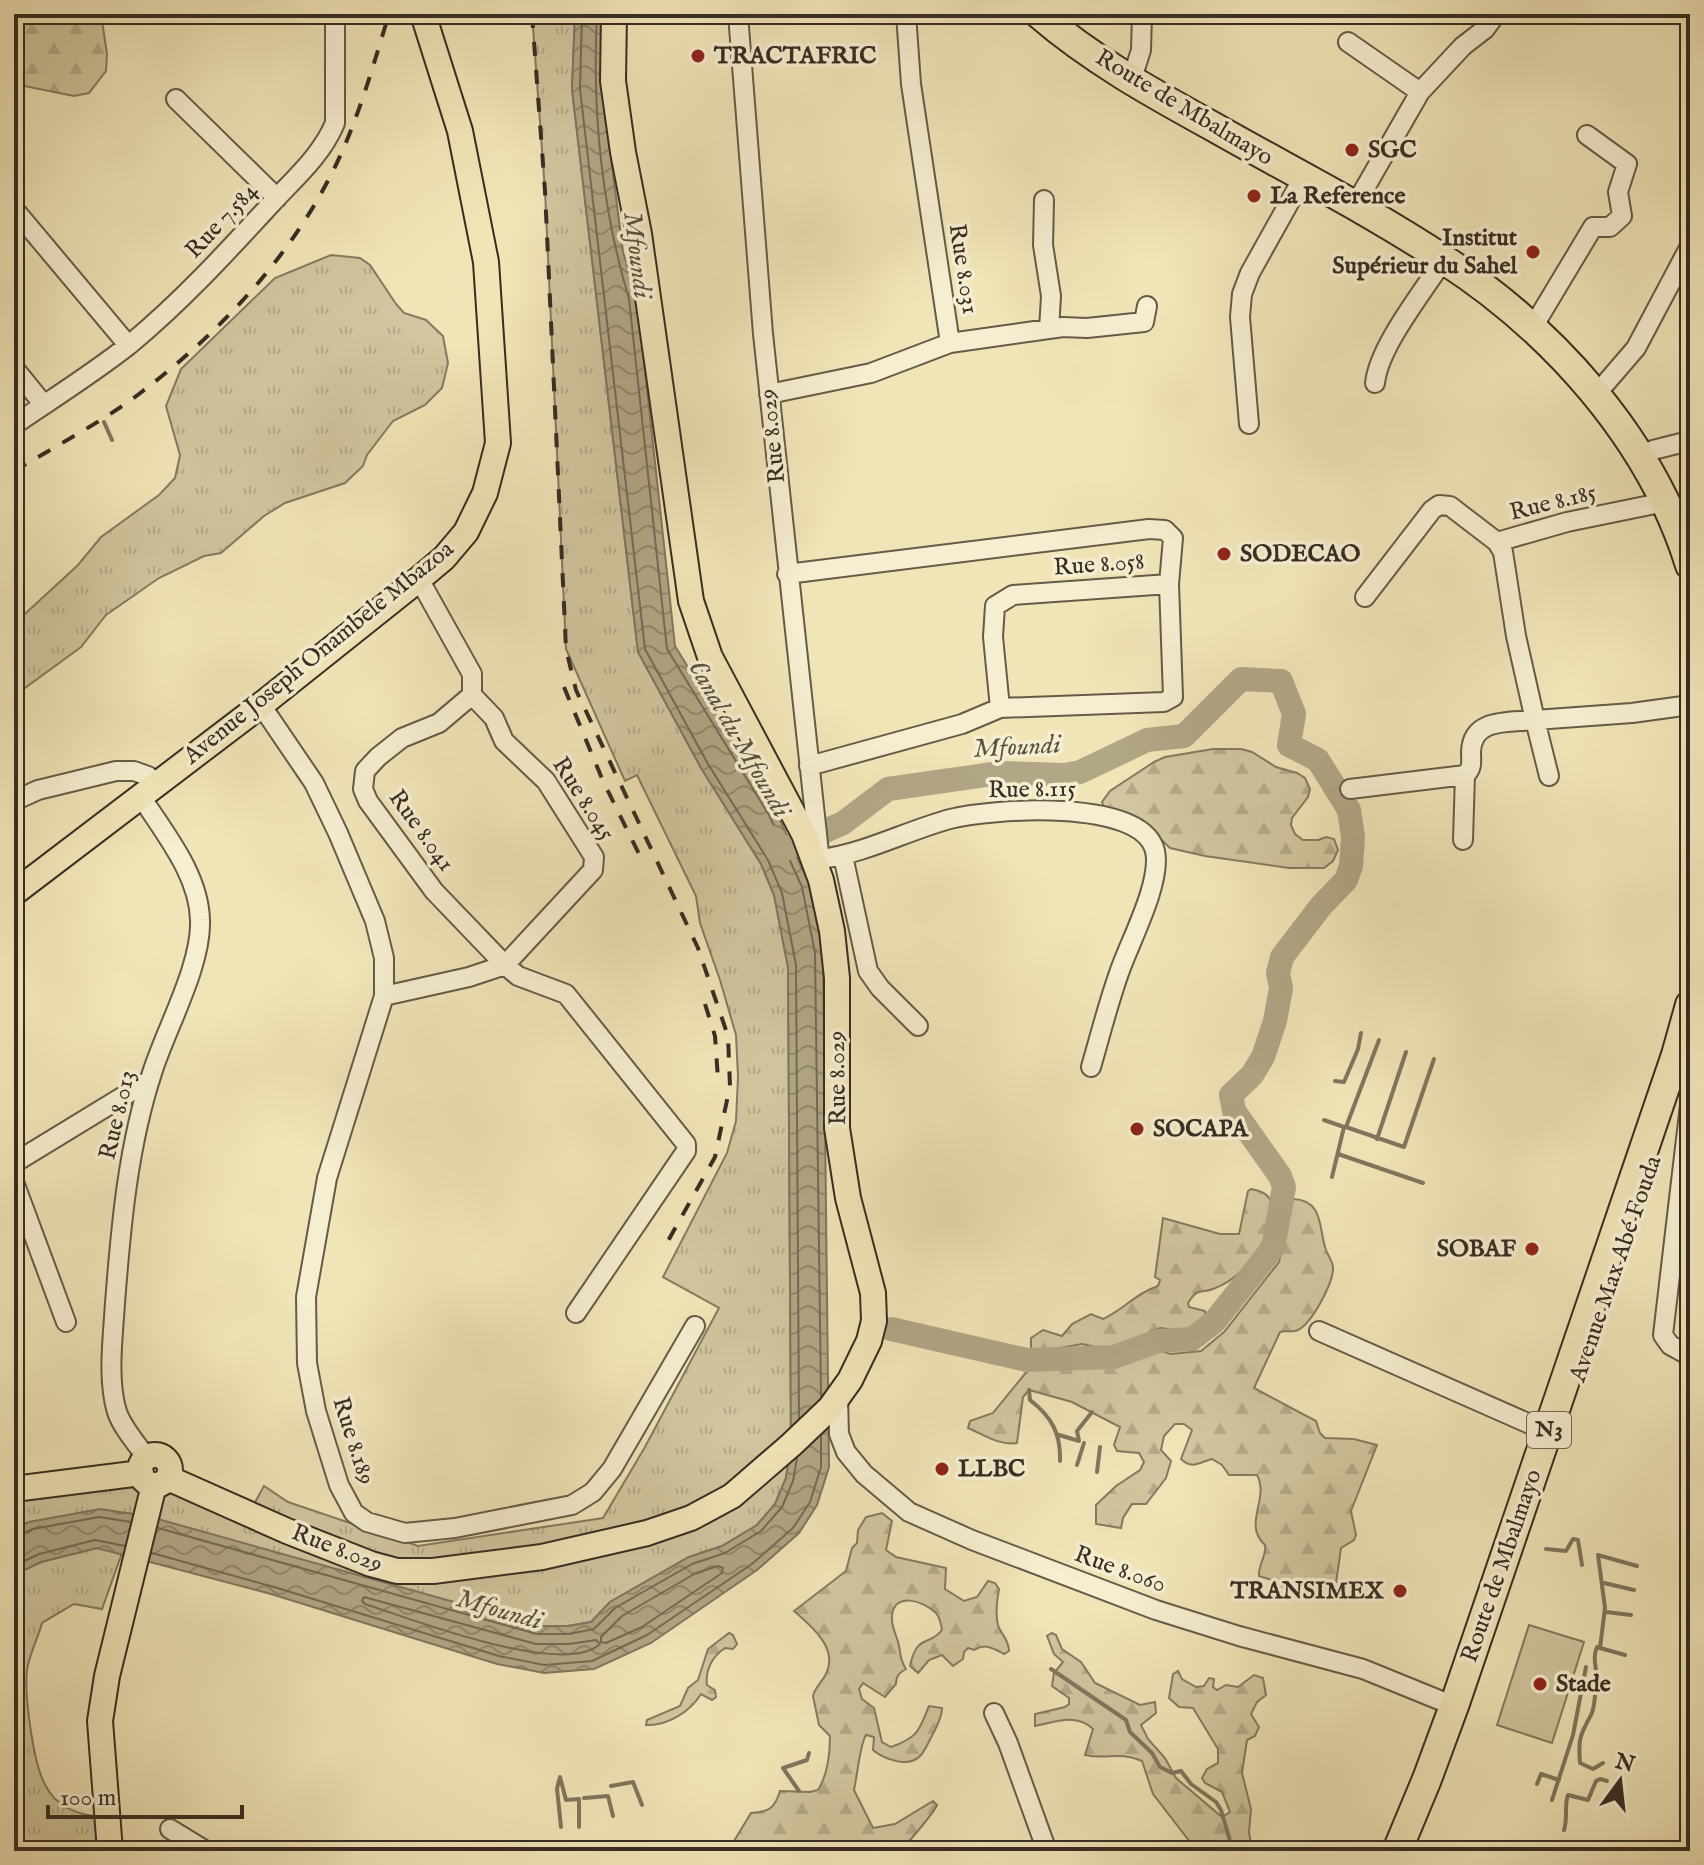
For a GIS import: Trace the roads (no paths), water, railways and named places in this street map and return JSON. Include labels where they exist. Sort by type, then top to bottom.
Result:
[{"type":"highway","name":"Route de Mbalmayo","points":[[1039,14],[1064,35],[1153,93],[1303,178],[1356,202],[1444,259],[1523,319],[1608,412],[1641,458],[1665,502],[1690,565]]},
{"type":"highway","points":[[1057,14],[1074,29],[1135,69],[1356,202],[1442,246],[1539,317],[1605,384],[1653,450],[1690,527]]},
{"type":"highway","name":"Route de Mbalmayo","points":[[1397,1851],[1427,1779],[1554,1434],[1690,1005]]},
{"type":"highway","name":"Avenue Max Abé Fouda","points":[[1411,1851],[1440,1786],[1554,1434],[1690,1047]]},
{"type":"main road","name":"Avenue Joseph Onambele Mbazoa","points":[[14,893],[261,705],[444,558],[466,532],[485,493],[498,443],[486,262],[460,131],[423,14]]},
{"type":"main road","points":[[614,14],[615,95],[639,234],[691,601],[710,657],[820,864]]},
{"type":"main road","name":"Rue 8.029","points":[[152,1474],[371,1564],[397,1571],[433,1571],[542,1557],[647,1533],[691,1518],[732,1496],[791,1445],[834,1403],[862,1359],[874,1321],[873,1293],[840,1157],[837,1128],[837,978],[820,864]]},
{"type":"main road","points":[[14,1489],[152,1474],[147,1516],[107,1676],[100,1721],[110,1851]]},
{"type":"street","name":"Rue 7.584","points":[[14,425],[128,345],[208,272],[307,166],[335,123],[335,14]]},
{"type":"street","name":"Rue 8.029","points":[[738,14],[769,394],[820,864]]},
{"type":"street","name":"Rue 8.031","points":[[769,394],[871,373],[950,343],[911,84],[906,14]]},
{"type":"street","points":[[1135,69],[1141,50],[1142,14]]},
{"type":"street","points":[[1356,202],[1420,92],[1463,46],[1485,29],[1496,14]]},
{"type":"street","points":[[1348,42],[1420,92]]},
{"type":"street","points":[[176,99],[277,198]]},
{"type":"street","points":[[1539,317],[1593,227],[1610,227],[1622,216],[1618,192],[1627,164],[1587,135]]},
{"type":"street","points":[[1249,424],[1240,317],[1242,294],[1250,273],[1303,178]]},
{"type":"street","points":[[1044,200],[1043,245],[1051,296],[1049,329]]},
{"type":"street","points":[[14,209],[128,345]]},
{"type":"street","points":[[1605,384],[1636,348],[1690,246]]},
{"type":"street","points":[[1375,383],[1376,369],[1388,346],[1444,259]]},
{"type":"street","points":[[950,343],[1049,329],[1144,322],[1147,306]]},
{"type":"street","points":[[14,368],[44,405]]},
{"type":"street","points":[[1653,450],[1688,444]]},
{"type":"street","name":"Rue 8.185","points":[[1365,597],[1439,505],[1450,506],[1497,542],[1567,522],[1665,502]]},
{"type":"street","name":"Rue 8.058","points":[[787,574],[1149,529],[1165,530],[1173,538],[1169,584],[1013,595],[995,606],[993,637],[1000,708]]},
{"type":"street","points":[[1497,542],[1503,552],[1516,636],[1549,776]]},
{"type":"street","points":[[419,579],[472,674],[472,695]]},
{"type":"street","points":[[809,766],[962,724],[1000,708],[1164,702],[1173,697],[1169,584]]},
{"type":"street","name":"Rue 8.045","points":[[472,695],[494,718],[504,741],[546,781],[594,857],[593,870],[505,965]]},
{"type":"street","name":"Rue 8.041","points":[[472,695],[439,723],[402,738],[378,757],[365,771],[363,789],[368,801],[434,891],[505,965]]},
{"type":"street","name":"Rue 8.189","points":[[261,705],[314,783],[375,921],[384,958],[384,996],[327,1178],[306,1297],[307,1363],[316,1411],[339,1485],[354,1513],[367,1522],[405,1533],[455,1528],[572,1505],[593,1492],[612,1469],[695,1326]]},
{"type":"street","points":[[1350,789],[1465,775],[1470,770],[1474,735],[1484,725],[1690,705]]},
{"type":"street","points":[[14,801],[38,790],[116,771],[134,771],[148,776],[149,789]]},
{"type":"street","points":[[1463,840],[1465,775]]},
{"type":"street","name":"Rue 8.013","points":[[149,789],[189,874],[200,919],[194,961],[150,1080],[135,1139],[120,1243],[112,1352],[117,1412],[152,1474]]},
{"type":"street","name":"Rue 8.115","points":[[820,864],[952,819],[1006,811],[1083,811],[1121,821],[1148,837],[1155,852],[1146,910],[1119,972],[1091,1067]]},
{"type":"street","points":[[843,856],[868,971],[880,988],[918,1026]]},
{"type":"street","points":[[384,996],[469,977],[505,965],[518,976],[566,994],[687,1147],[576,1313]]},
{"type":"street","points":[[14,1163],[150,1080]]},
{"type":"street","points":[[1690,1105],[1663,1335],[1670,1345],[1690,1356]]},
{"type":"street","points":[[14,1182],[66,1322]]},
{"type":"street","points":[[1319,1331],[1554,1434]]},
{"type":"street","name":"Rue 8.060","points":[[834,1403],[839,1434],[846,1452],[864,1474],[909,1512],[972,1540],[1156,1610],[1363,1669],[1454,1706]]},
{"type":"street","points":[[994,1713],[1047,1851]]},
{"type":"street","points":[[170,1829],[206,1851]]},
{"type":"water","points":[[575,14],[605,14],[603,95],[623,252],[637,297],[675,646],[776,811],[809,884],[823,952],[829,1467],[817,1505],[799,1533],[757,1570],[651,1643],[594,1669],[544,1673],[497,1664],[271,1594],[97,1548],[41,1562],[14,1575],[14,1530],[29,1522],[100,1509],[147,1516],[540,1626],[568,1626],[591,1622],[610,1602],[689,1557],[722,1546],[757,1525],[775,1504],[786,1478],[791,1445],[788,967],[774,895],[761,864],[701,768],[638,652],[572,89]]},
{"type":"waterway","points":[[104,422],[112,440]]},
{"type":"waterway","name":"Mfoundi","points":[[770,837],[778,852],[843,823],[888,789],[999,773],[1065,775],[1080,772],[1147,740],[1184,736],[1241,679],[1281,681],[1294,714],[1289,745],[1318,760],[1349,810],[1353,837],[1351,866],[1346,880],[1321,906],[1282,957],[1275,1021],[1263,1057],[1252,1075],[1231,1095],[1234,1111],[1280,1176],[1284,1187],[1273,1248],[1214,1322],[1192,1339],[1158,1341],[1114,1357],[1027,1360],[891,1329]]},
{"type":"waterway","points":[[1335,1081],[1344,1082],[1358,1049],[1361,1033]]},
{"type":"waterway","points":[[1379,1040],[1346,1127],[1404,1147],[1434,1059]]},
{"type":"waterway","points":[[1377,1139],[1406,1052]]},
{"type":"waterway","points":[[1324,1120],[1344,1127],[1332,1177]]},
{"type":"waterway","points":[[1338,1154],[1423,1183]]},
{"type":"waterway","points":[[1029,1390],[1030,1400],[1054,1427],[1060,1461]]},
{"type":"waterway","points":[[1059,1435],[1079,1441],[1077,1431],[1092,1412]]},
{"type":"waterway","points":[[1077,1465],[1084,1443]]},
{"type":"waterway","points":[[1097,1472],[1100,1447]]},
{"type":"waterway","points":[[1546,1549],[1566,1551],[1573,1539],[1578,1540],[1582,1565]]},
{"type":"waterway","points":[[1603,1763],[1593,1769],[1580,1763],[1579,1755],[1581,1738],[1594,1704],[1597,1679],[1595,1657],[1597,1647],[1600,1648],[1605,1608],[1598,1555],[1637,1566]]},
{"type":"waterway","points":[[1604,1583],[1634,1590]]},
{"type":"waterway","points":[[1606,1612],[1631,1615]]},
{"type":"waterway","points":[[1600,1648],[1625,1655]]},
{"type":"waterway","points":[[1552,1800],[1573,1735],[1586,1667]]},
{"type":"waterway","points":[[1051,1669],[1126,1720],[1130,1732],[1152,1753],[1160,1767],[1172,1773],[1181,1771],[1191,1784],[1216,1802],[1233,1851]]},
{"type":"waterway","points":[[799,1791],[783,1768],[807,1760],[809,1753]]},
{"type":"waterway","points":[[1537,1784],[1541,1774],[1559,1780]]},
{"type":"waterway","points":[[560,1777],[566,1800],[579,1799],[579,1827]]},
{"type":"waterway","points":[[559,1780],[561,1827]]},
{"type":"waterway","points":[[1564,1830],[1568,1795],[1588,1800],[1596,1781],[1607,1781]]},
{"type":"waterway","points":[[611,1786],[633,1782],[642,1805]]},
{"type":"waterway","points":[[584,1798],[608,1796],[613,1816]]},
{"type":"railway","points":[[14,471],[139,394],[204,339],[263,277],[290,243],[334,169],[362,101],[389,14]]},
{"type":"railway","points":[[532,14],[545,191],[566,649],[576,690],[698,948],[728,1036],[730,1086],[715,1157],[668,1241]]},
{"type":"railway","points":[[564,687],[603,781],[641,858]]},
{"type":"railway","points":[[705,1004],[715,1036],[718,1079]]},
{"type":"place","name":"TRACTAFRIC","points":[[698,56]]},
{"type":"place","name":"SGC","points":[[1352,150]]},
{"type":"place","name":"La Reference","points":[[1254,196]]},
{"type":"place","name":"Institut Supérieur du Sahel","points":[[1533,252]]},
{"type":"place","name":"SODECAO","points":[[1224,554]]},
{"type":"place","name":"SOCAPA","points":[[1137,1129]]},
{"type":"place","name":"SOBAF","points":[[1532,1249]]},
{"type":"place","name":"LLBC","points":[[942,1469]]},
{"type":"place","name":"TRANSIMEX","points":[[1400,1591]]},
{"type":"place","name":"Stade","points":[[1540,1684]]},
{"type":"water label","name":"Canal du Mfoundi","points":[[739,739]]}]
